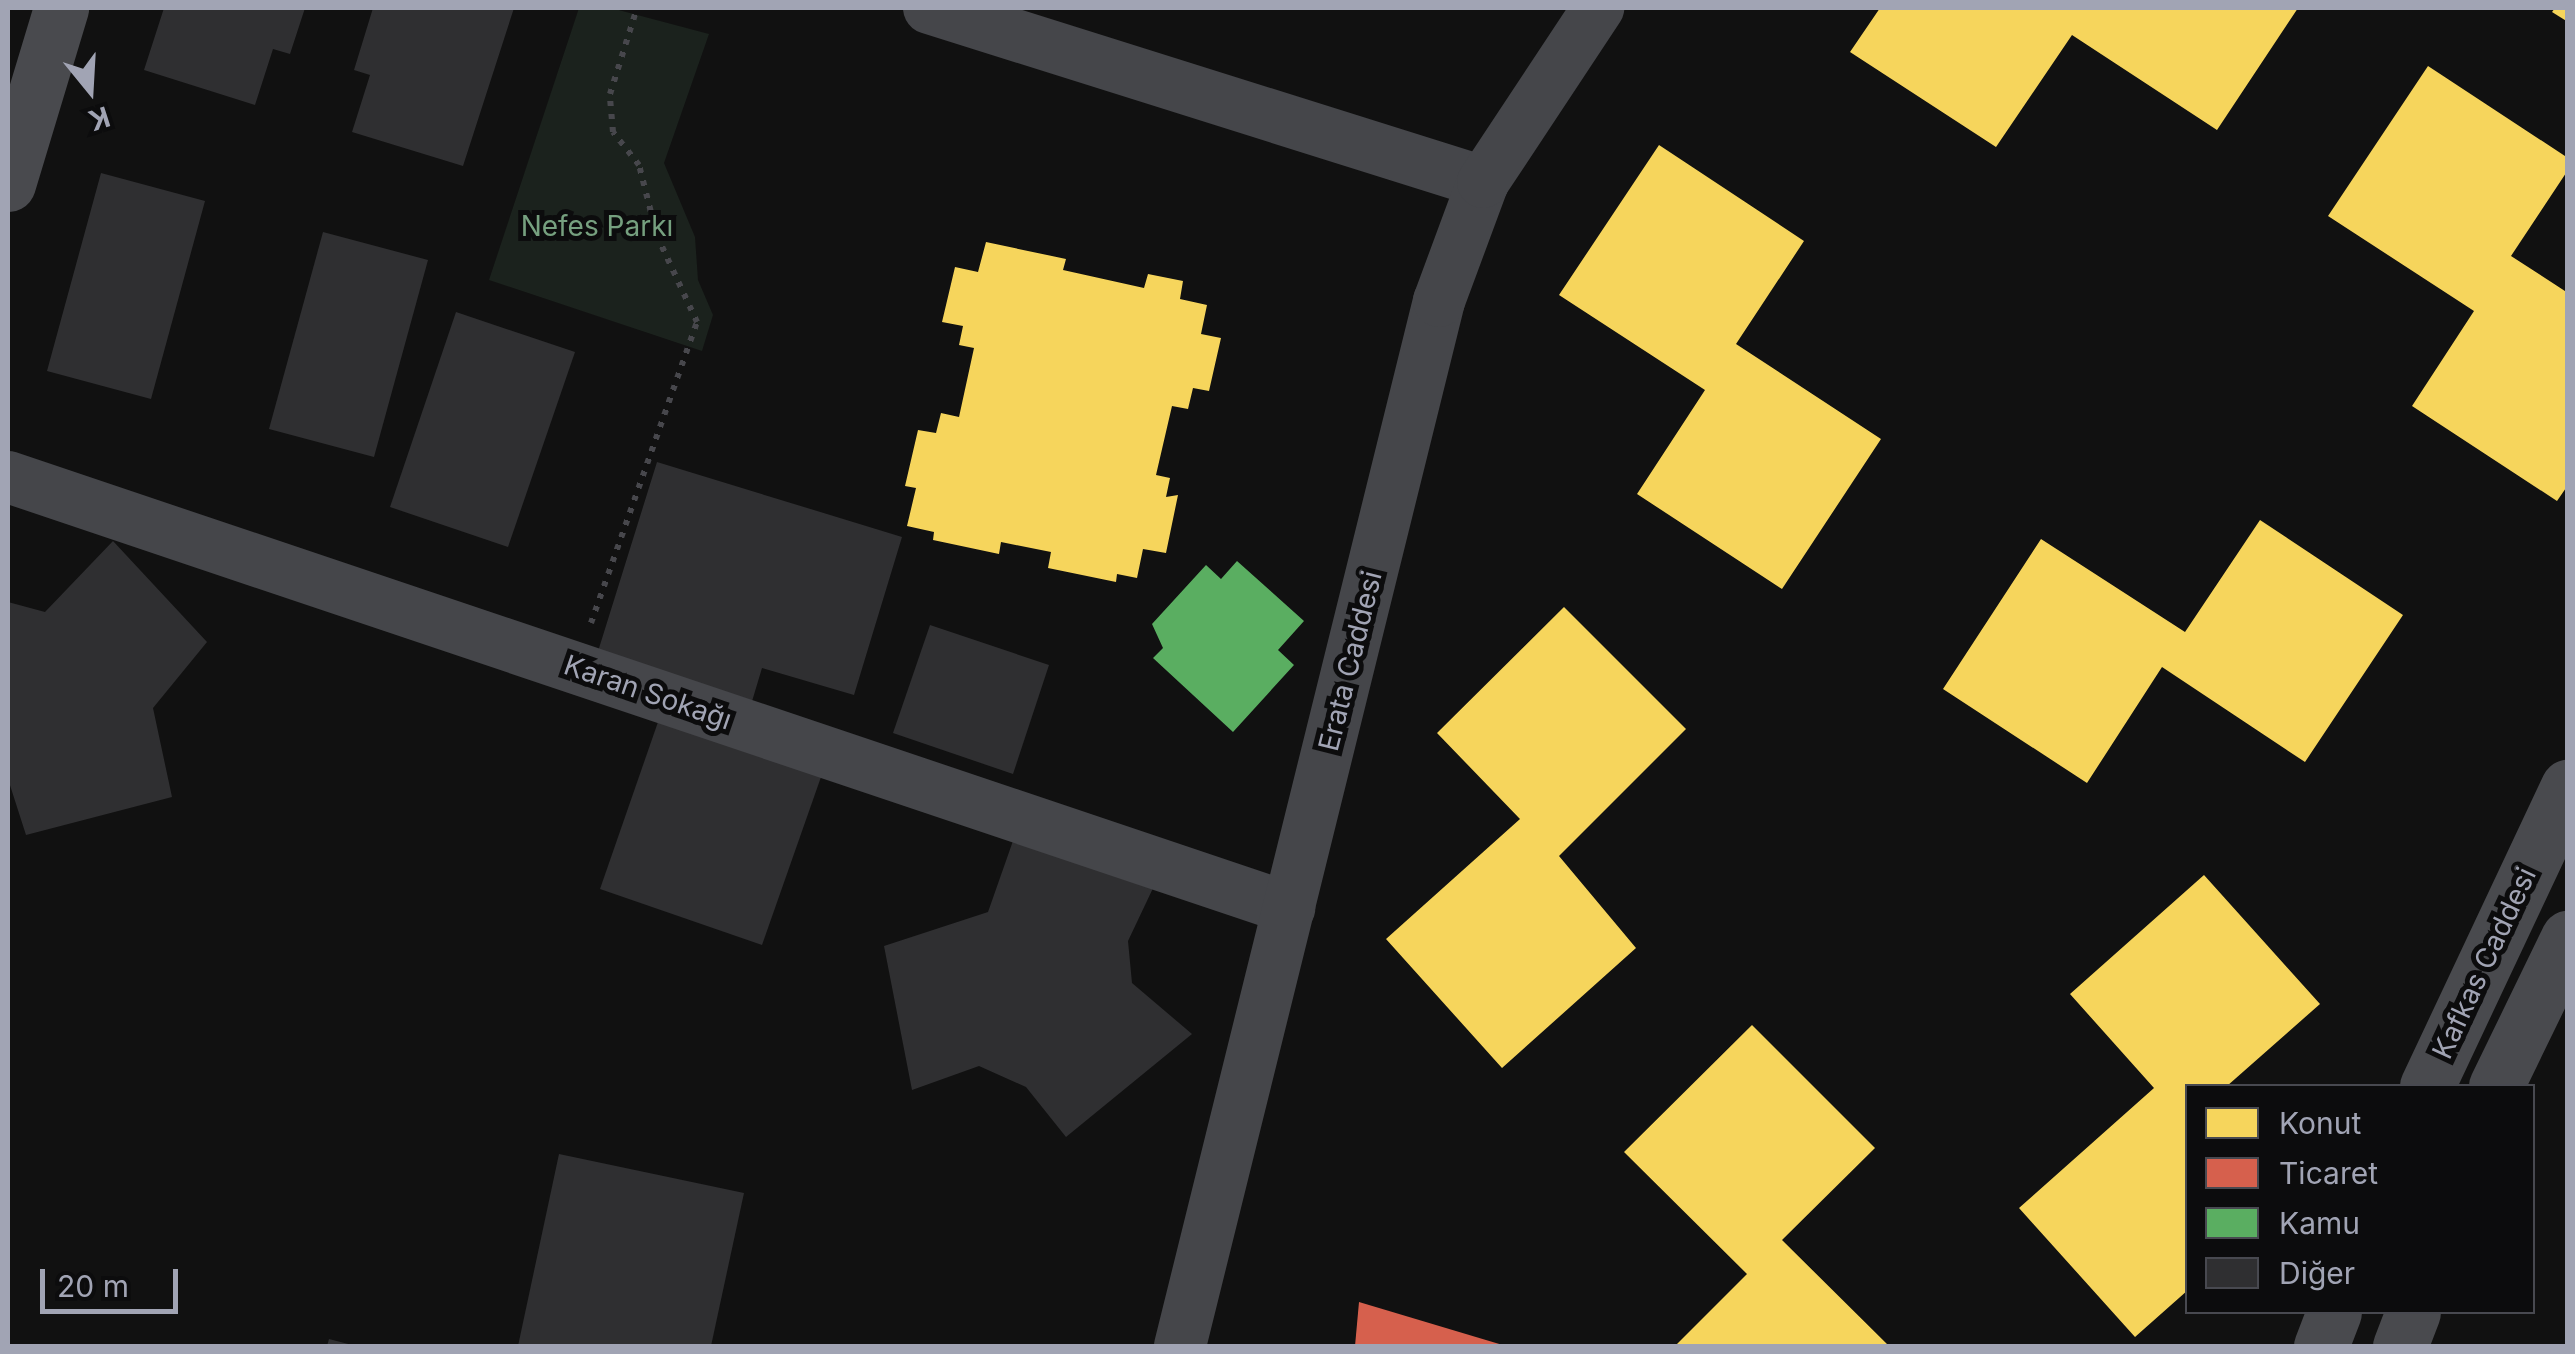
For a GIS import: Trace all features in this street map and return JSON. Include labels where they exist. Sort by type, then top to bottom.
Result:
[{"type":"street","points":[[8,184],[61,8]]},
{"type":"street","points":[[929,8],[1483,182]]},
{"type":"street","name":"Erata Caddesi","points":[[1180,1346],[1439,301],[1483,182],[1598,8]]},
{"type":"street","name":"Karan Sokağı","points":[[8,477],[1288,908]]},
{"type":"street","name":"Kafkas Caddesi","points":[[2428,1084],[2568,786]]},
{"type":"street","points":[[2497,1084],[2568,938]]},
{"type":"street","points":[[2320,1346],[2333,1314]]},
{"type":"street","points":[[2400,1346],[2412,1314]]},
{"type":"path","points":[[576,668],[697,322],[657,236],[639,166],[614,132],[610,94],[637,8]]},
{"type":"green space","name":"Nefes Parkı","points":[[579,8],[611,8],[709,34],[664,163],[695,237],[698,280],[713,315],[702,351],[489,280]]},
{"type":"building: Konut","points":[[1880,8],[2298,8],[2217,130],[2072,35],[1996,147],[1850,52]]},
{"type":"building: Konut","points":[[2555,8],[2568,8],[2568,22],[2552,12]]},
{"type":"building: Konut","points":[[2428,66],[2568,158],[2568,170],[2511,256],[2568,293],[2568,485],[2557,501],[2412,406],[2474,311],[2328,216]]},
{"type":"building: Konut","points":[[1659,145],[1804,241],[1736,344],[1881,439],[1782,589],[1637,494],[1705,390],[1559,295]]},
{"type":"building: Konut","points":[[986,242],[1066,259],[1063,270],[1144,288],[1148,274],[1183,281],[1180,299],[1207,305],[1201,334],[1221,338],[1209,391],[1193,388],[1188,409],[1172,406],[1156,475],[1170,478],[1166,497],[1178,495],[1166,553],[1143,549],[1137,578],[1117,574],[1116,582],[1048,568],[1051,552],[1001,542],[999,554],[933,540],[934,532],[907,526],[916,488],[905,486],[918,430],[936,433],[941,413],[959,417],[974,348],[959,345],[963,326],[942,322],[955,267],[978,272]]},
{"type":"building: Konut","points":[[2260,520],[2403,615],[2305,762],[2162,667],[2087,783],[1943,689],[2041,539],[2185,632]]},
{"type":"building: Konut","points":[[1564,607],[1686,729],[1559,856],[1636,948],[1502,1068],[1386,939],[1520,819],[1437,733]]},
{"type":"building: Konut","points":[[2204,875],[2320,1004],[2229,1084],[2185,1084],[2185,1293],[2135,1337],[2019,1208],[2154,1088],[2070,994]]},
{"type":"building: Konut","points":[[1752,1025],[1875,1148],[1782,1240],[1889,1346],[1675,1346],[1747,1274],[1624,1152]]},
{"type":"building: Ticaret","points":[[1359,1302],[1506,1346],[1355,1346]]},
{"type":"building: Kamu","points":[[1237,561],[1304,621],[1278,650],[1294,665],[1233,732],[1153,658],[1163,648],[1152,624],[1206,565],[1221,579]]},
{"type":"building: Diğer","points":[[164,8],[305,8],[290,54],[273,49],[255,105],[144,70]]},
{"type":"building: Diğer","points":[[373,8],[514,8],[463,166],[352,132],[370,75],[354,70]]},
{"type":"building: Diğer","points":[[101,173],[205,201],[151,399],[47,371]]},
{"type":"building: Diğer","points":[[323,232],[428,260],[374,457],[269,429]]},
{"type":"building: Diğer","points":[[456,312],[575,352],[508,547],[390,507]]},
{"type":"building: Diğer","points":[[657,462],[902,537],[854,695],[762,668],[750,708],[595,661]]},
{"type":"building: Diğer","points":[[113,541],[207,642],[153,708],[172,797],[26,835],[8,779],[8,602],[45,612]]},
{"type":"building: Diğer","points":[[930,625],[1049,665],[1013,774],[893,733]]},
{"type":"building: Diğer","points":[[658,722],[821,777],[762,945],[600,889]]},
{"type":"building: Diğer","points":[[1014,838],[1155,884],[1128,941],[1132,983],[1192,1034],[1066,1137],[1026,1087],[979,1066],[912,1090],[884,946],[988,912]]},
{"type":"building: Diğer","points":[[559,1154],[744,1193],[711,1346],[518,1346]]},
{"type":"building: Diğer","points":[[329,1339],[352,1345],[352,1346],[327,1346]]}]
